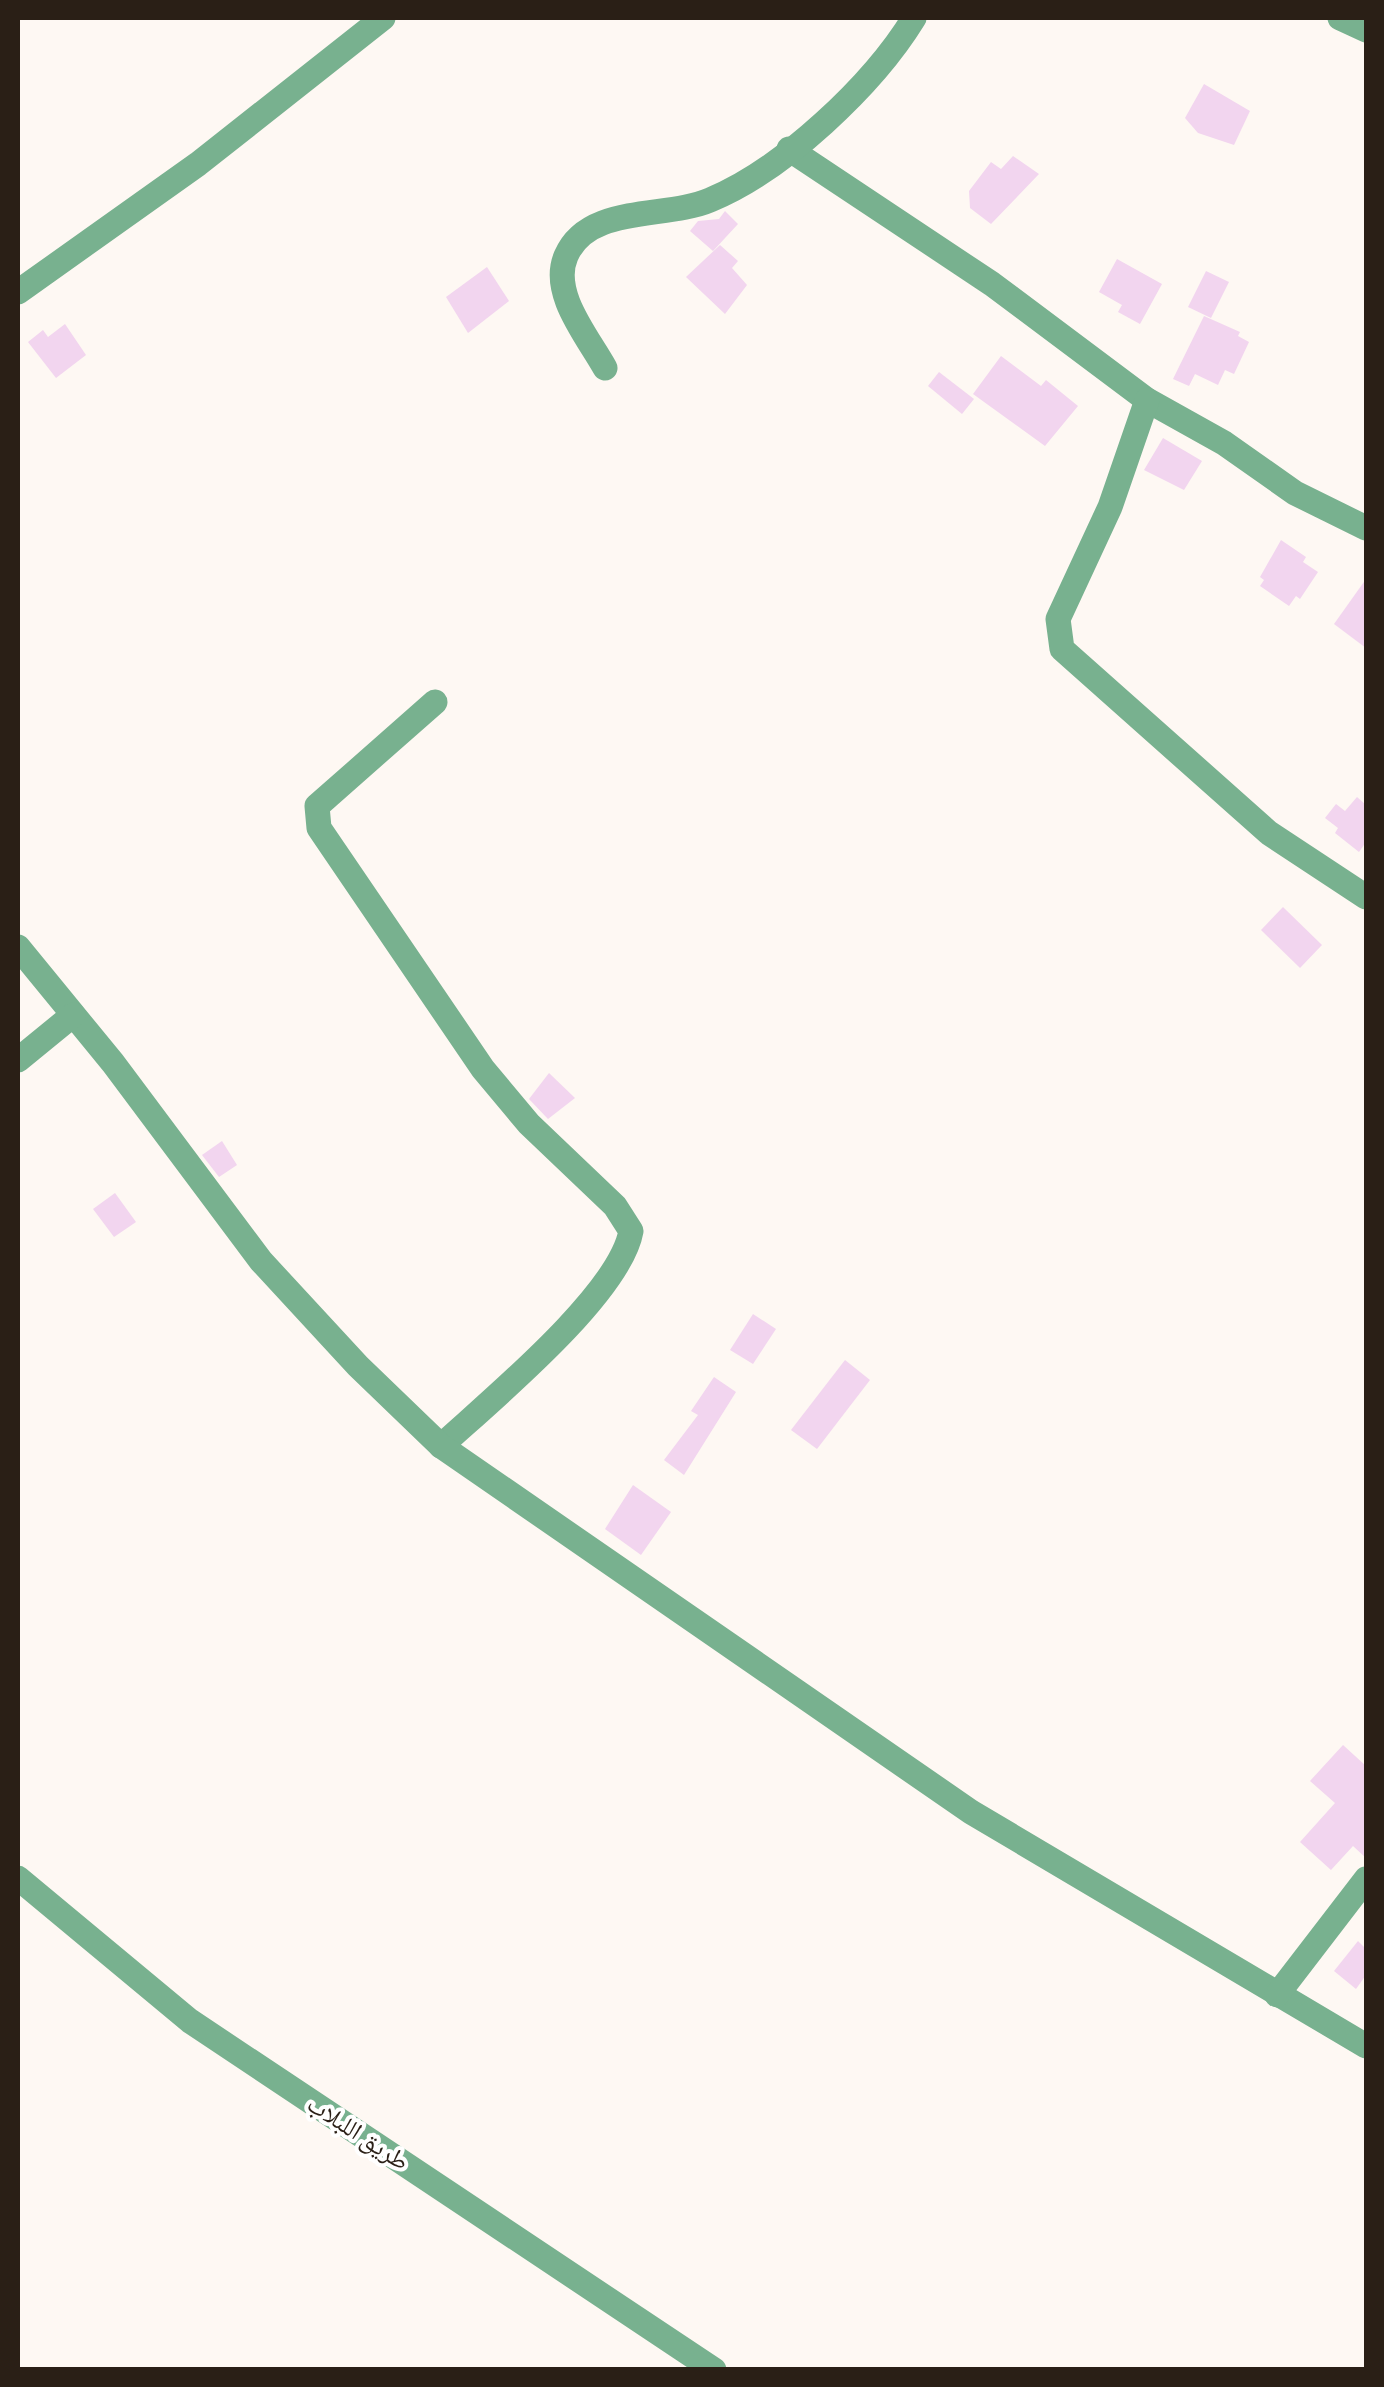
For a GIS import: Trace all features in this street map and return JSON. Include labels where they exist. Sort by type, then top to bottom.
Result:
[{"type":"street","points":[[18,292],[198,164],[383,18]]},
{"type":"street","points":[[605,368],[563,289],[562,268],[577,239],[612,219],[663,214],[706,202],[746,182],[864,82],[914,18]]},
{"type":"street","points":[[1340,18],[1366,30]]},
{"type":"street","points":[[788,148],[992,284],[1147,400],[1224,443],[1294,493],[1366,528]]},
{"type":"street","points":[[1147,400],[1110,507],[1058,619],[1062,649],[1257,824],[1366,897]]},
{"type":"street","points":[[435,702],[318,806],[319,828],[483,1069],[529,1124],[616,1206],[631,1232],[628,1246],[579,1315],[441,1446]]},
{"type":"street","points":[[18,947],[261,1261],[358,1366],[441,1446],[970,1812],[1366,2046]]},
{"type":"street","points":[[18,1060],[73,1015]]},
{"type":"street","name":"طريق اللبلاب","points":[[18,1878],[68,1924],[190,2021],[714,2370]]},
{"type":"street","points":[[1277,1995],[1366,1879]]},
{"type":"building","points":[[1204,84],[1250,111],[1234,145],[1198,133],[1185,118]]},
{"type":"building","points":[[1013,156],[1039,174],[991,224],[970,208],[969,191],[991,162],[1001,169]]},
{"type":"building","points":[[725,211],[738,224],[713,251],[690,231],[698,221],[719,219]]},
{"type":"building","points":[[720,245],[738,261],[732,268],[747,285],[725,314],[686,277]]},
{"type":"building","points":[[1117,259],[1162,284],[1140,324],[1118,312],[1122,305],[1099,292]]},
{"type":"building","points":[[487,267],[509,301],[468,333],[446,297]]},
{"type":"building","points":[[1206,271],[1229,282],[1211,318],[1188,307]]},
{"type":"building","points":[[1204,316],[1240,332],[1238,336],[1249,342],[1234,374],[1225,370],[1218,385],[1195,374],[1189,386],[1173,379]]},
{"type":"building","points":[[65,324],[86,355],[56,378],[28,342],[43,330],[48,337]]},
{"type":"building","points":[[1001,356],[1041,386],[1046,380],[1078,406],[1045,446],[973,394]]},
{"type":"building","points":[[939,372],[974,399],[962,414],[928,386]]},
{"type":"building","points":[[1163,438],[1202,461],[1184,490],[1144,470]]},
{"type":"building","points":[[1281,540],[1306,557],[1303,562],[1318,572],[1300,599],[1296,596],[1289,606],[1260,586],[1264,580],[1260,577]]},
{"type":"building","points":[[1366,579],[1366,648],[1334,624]]},
{"type":"building","points":[[1357,797],[1366,805],[1366,842],[1359,852],[1335,833],[1338,828],[1325,818],[1336,804],[1345,811]]},
{"type":"building","points":[[1283,907],[1322,945],[1300,968],[1261,930]]},
{"type":"building","points":[[549,1073],[575,1098],[548,1119],[529,1099]]},
{"type":"building","points":[[222,1141],[237,1165],[219,1177],[202,1155]]},
{"type":"building","points":[[115,1193],[136,1222],[114,1237],[93,1209]]},
{"type":"building","points":[[753,1314],[776,1329],[753,1364],[730,1350]]},
{"type":"building","points":[[845,1360],[870,1380],[817,1449],[791,1430]]},
{"type":"building","points":[[714,1377],[736,1392],[684,1475],[664,1460],[698,1415],[691,1411]]},
{"type":"building","points":[[633,1485],[671,1512],[641,1555],[605,1529]]},
{"type":"building","points":[[1343,1745],[1366,1766],[1366,1858],[1353,1846],[1331,1870],[1300,1842],[1335,1803],[1310,1781]]},
{"type":"building","points":[[1358,1941],[1366,1949],[1366,1975],[1356,1989],[1334,1971]]}]
